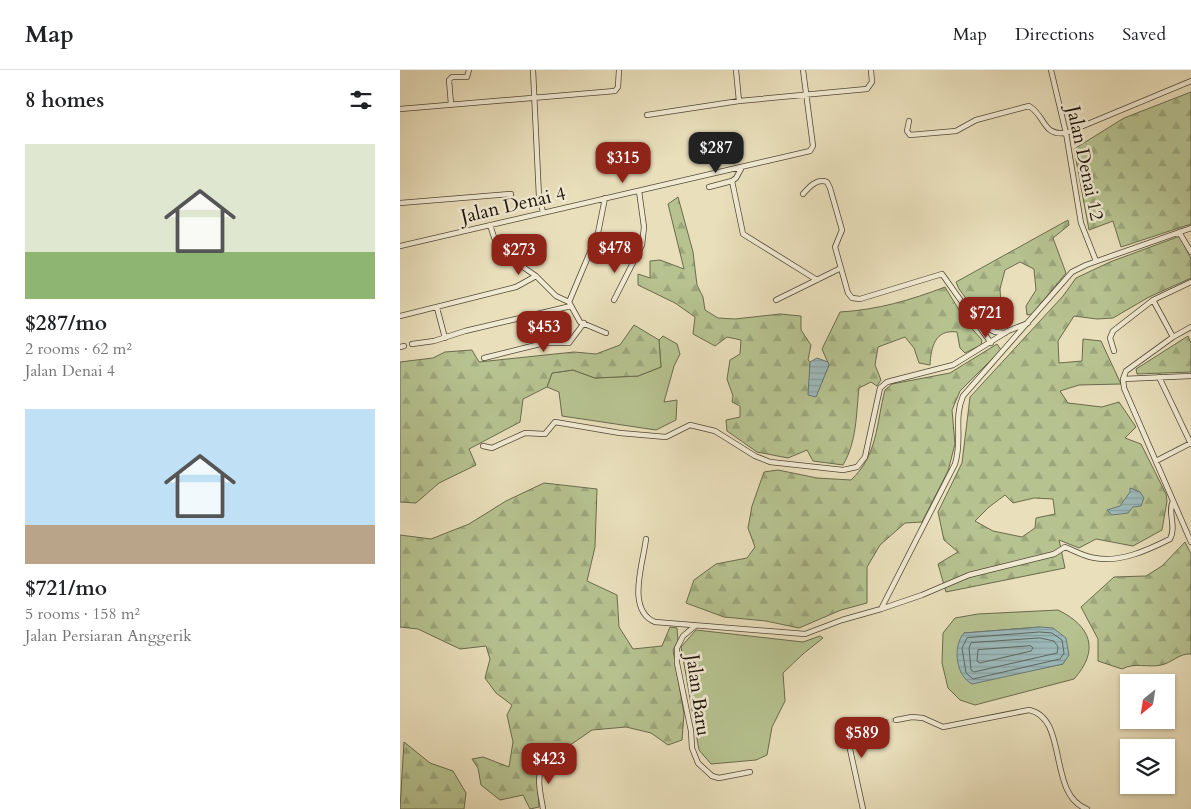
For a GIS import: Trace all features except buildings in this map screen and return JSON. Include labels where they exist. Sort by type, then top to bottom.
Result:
[{"type":"street","points":[[451,104],[449,80],[467,77],[469,70]]},
{"type":"street","points":[[533,70],[539,196],[543,212]]},
{"type":"street","points":[[400,108],[535,99],[615,91],[618,87],[619,70]]},
{"type":"street","points":[[736,70],[740,101]]},
{"type":"street","points":[[804,70],[806,95]]},
{"type":"street","points":[[647,114],[740,101],[867,89],[871,86],[871,70]]},
{"type":"street","name":"Jalan Denai 12","points":[[1050,70],[1066,133],[1081,223],[1096,261]]},
{"type":"street","points":[[909,121],[907,131],[910,135],[939,131],[946,133],[956,131],[976,120],[1029,106],[1050,131],[1056,134],[1066,133],[1191,81]]},
{"type":"street","name":"Jalan Denai 4","points":[[400,246],[605,198],[741,169],[812,149],[806,95]]},
{"type":"street","points":[[709,187],[732,181],[741,169]]},
{"type":"street","points":[[732,181],[743,234],[817,280]]},
{"type":"street","points":[[803,194],[810,186],[819,181],[826,182],[830,188],[842,226],[835,247],[848,293],[854,299],[942,274],[991,342]]},
{"type":"street","points":[[614,300],[642,245],[644,227],[639,191]]},
{"type":"street","points":[[400,203],[511,194]]},
{"type":"street","points":[[570,304],[598,233],[605,198]]},
{"type":"street","points":[[490,225],[497,246],[512,260],[536,276],[556,296],[570,304],[578,320],[606,333]]},
{"type":"street","points":[[881,609],[955,464],[960,448],[958,414],[963,396],[1030,323],[1072,272],[1096,261],[1191,228]]},
{"type":"street","points":[[1179,232],[1191,252]]},
{"type":"street","points":[[512,260],[537,261],[542,256]]},
{"type":"street","points":[[776,300],[841,268]]},
{"type":"street","points":[[400,316],[437,308],[526,283],[536,276]]},
{"type":"street","points":[[1114,351],[1110,334],[1153,300],[1191,282]]},
{"type":"street","points":[[1153,300],[1173,337]]},
{"type":"street","points":[[412,344],[445,338],[465,331],[522,318],[570,304]]},
{"type":"street","points":[[437,308],[445,338]]},
{"type":"street","points":[[975,321],[995,332],[1005,333]]},
{"type":"street","points":[[484,358],[544,343],[569,343],[584,323]]},
{"type":"street","points":[[483,446],[492,448],[525,433],[545,434],[555,422],[620,433],[666,437],[690,425],[715,431],[754,456],[770,462],[843,470],[850,469],[857,467],[865,458],[880,388],[896,378],[953,365],[1005,333],[1030,323]]},
{"type":"street","points":[[1190,330],[1173,337],[1126,371],[1122,379],[1124,388],[1191,542]]},
{"type":"street","points":[[1122,379],[1191,376]]},
{"type":"street","points":[[1156,461],[1191,443],[1159,377]]},
{"type":"street","points":[[646,539],[638,600],[641,610],[647,618],[655,622],[805,634],[842,620],[922,595],[969,575],[1054,554],[1065,547],[1095,559],[1126,556],[1149,549],[1170,539],[1172,536],[1174,525],[1171,505],[1173,501]]},
{"type":"street","name":"Jalan Baru","points":[[696,625],[682,636],[677,648],[677,663],[691,731],[692,748],[698,762],[712,776],[719,778],[750,772]]},
{"type":"street","points":[[896,720],[912,717],[923,718],[943,727],[1029,710],[1036,712],[1048,722],[1069,795],[1081,807],[1087,809]]},
{"type":"street","points":[[863,809],[848,740],[850,734],[856,730],[885,722]]},
{"type":"street","points":[[543,809],[539,783],[541,770],[544,764],[559,760]]},
{"type":"green space","points":[[1191,92],[1191,224],[1121,247],[1113,221],[1089,230],[1074,149],[1124,118]]},
{"type":"green space","points":[[678,197],[693,252],[697,285],[703,297],[705,310],[718,318],[735,319],[780,314],[801,316],[801,330],[811,345],[808,360],[810,362],[809,395],[816,396],[829,365],[822,349],[840,312],[894,304],[945,287],[967,323],[982,340],[981,345],[965,353],[960,348],[957,332],[944,333],[939,336],[933,346],[930,365],[919,363],[914,348],[905,337],[878,347],[875,365],[881,380],[877,386],[871,382],[859,388],[851,447],[843,465],[813,461],[807,450],[788,458],[757,452],[727,431],[726,420],[740,417],[740,406],[732,402],[733,396],[727,379],[730,360],[740,354],[741,340],[727,337],[715,346],[693,334],[695,317],[675,303],[638,285],[638,274],[650,278],[650,261],[660,260],[684,269],[668,204]]},
{"type":"green space","points":[[1068,220],[1069,225],[1053,238],[1066,273],[1032,314],[1027,315],[1026,306],[1036,290],[1034,269],[1020,262],[1005,270],[1000,289],[1002,320],[985,324],[959,289],[956,282]]},
{"type":"green space","points":[[1180,236],[1191,259],[1191,278],[1149,297],[1113,318],[1097,319],[1074,316],[1058,341],[1059,363],[1082,361],[1083,339],[1101,341],[1121,384],[1079,385],[1060,391],[1068,403],[1102,407],[1119,402],[1136,427],[1125,438],[1141,444],[1166,494],[1167,501],[1162,530],[1133,546],[1096,539],[1079,548],[1059,540],[1065,568],[946,592],[938,564],[958,552],[944,540],[938,512],[962,463],[970,397],[1063,296],[1076,278],[1110,262]],"holes":[[[1005,495],[1013,503],[1034,498],[1053,499],[1055,514],[1036,518],[1035,528],[1022,537],[993,531],[975,521]]]},
{"type":"green space","points":[[634,325],[659,340],[661,367],[638,376],[595,378],[573,370],[552,373],[547,387],[523,399],[520,422],[469,449],[476,465],[439,483],[416,503],[400,502],[400,362],[433,358],[445,352],[472,350],[479,362],[574,352],[596,354],[620,345]]},
{"type":"green space","points":[[663,336],[677,344],[680,354],[674,366],[664,402],[677,400],[676,420],[656,430],[562,416],[559,392],[547,387],[552,373],[573,370],[595,378],[638,376],[661,367],[659,340]]},
{"type":"green space","points":[[1188,336],[1191,343],[1191,372],[1137,374],[1136,369]]},
{"type":"green space","points":[[997,344],[1001,350],[960,391],[952,410],[955,444],[948,471],[922,522],[905,523],[880,545],[867,567],[867,603],[841,610],[799,628],[766,621],[724,617],[686,603],[694,580],[716,564],[747,558],[755,547],[748,528],[752,506],[764,472],[778,470],[817,478],[851,480],[860,470],[871,450],[885,390],[892,384],[950,373]]},
{"type":"green space","points":[[544,483],[597,489],[595,547],[587,581],[617,595],[619,627],[633,649],[662,646],[670,627],[677,628],[678,641],[673,650],[684,714],[682,740],[668,745],[651,733],[626,727],[592,730],[566,748],[545,750],[537,772],[539,807],[530,809],[523,795],[500,800],[481,785],[478,768],[472,759],[483,757],[509,767],[513,742],[507,715],[512,705],[496,693],[485,678],[490,659],[486,646],[460,649],[418,629],[400,627],[400,535],[431,539],[469,524],[506,501]]},
{"type":"green space","points":[[1185,542],[1191,554],[1191,654],[1183,655],[1161,665],[1137,665],[1122,669],[1098,661],[1098,639],[1081,607],[1114,577],[1146,576],[1162,566]]},
{"type":"green space","points":[[1058,610],[1078,623],[1084,631],[1089,649],[1087,658],[1074,679],[975,705],[960,700],[948,688],[942,663],[943,633],[955,618],[978,614]],"holes":[[[1040,627],[1063,664],[1033,670],[964,633]]]},
{"type":"green space","points":[[696,630],[803,642],[820,636],[823,638],[783,673],[785,701],[772,727],[767,755],[756,760],[711,764],[699,750],[681,647]]},
{"type":"green space","points":[[404,742],[430,763],[453,771],[466,793],[464,809],[400,809]]},
{"type":"water","points":[[817,358],[828,362],[829,365],[816,397],[808,395],[810,362]]},
{"type":"water","points":[[1130,488],[1140,492],[1144,498],[1141,506],[1133,507],[1128,513],[1112,515],[1107,510],[1120,506],[1130,492]]},
{"type":"water","points":[[1040,627],[1053,628],[1066,638],[1069,655],[1063,664],[972,684],[962,675],[957,653],[960,639],[964,633]]},
{"type":"tunnel","points":[[885,722],[896,720]]}]
